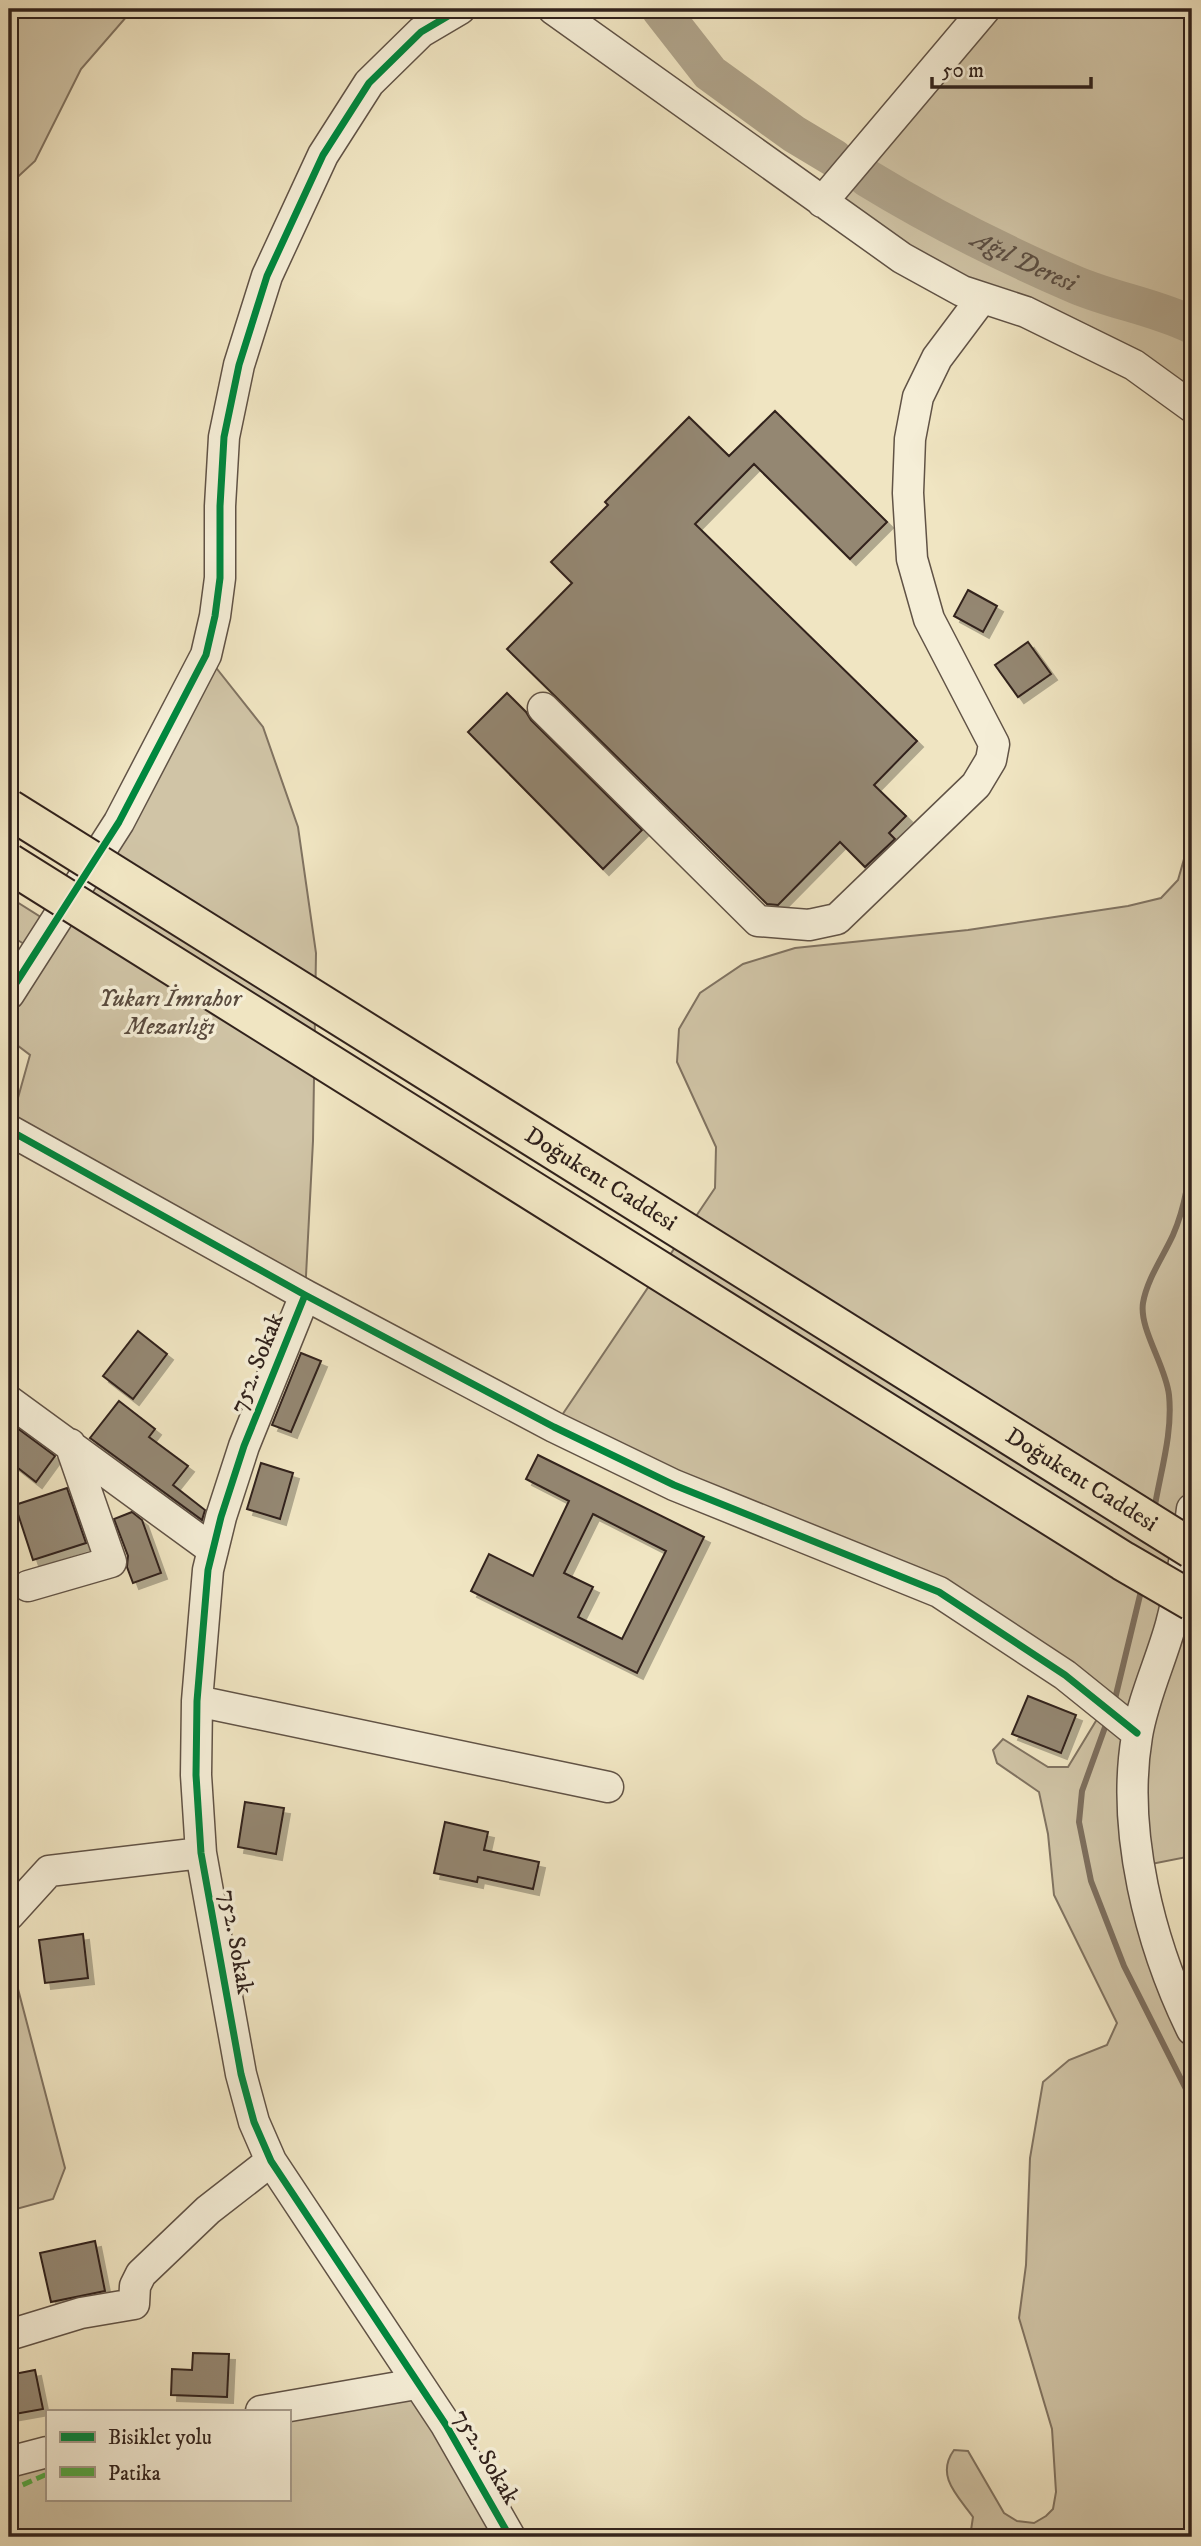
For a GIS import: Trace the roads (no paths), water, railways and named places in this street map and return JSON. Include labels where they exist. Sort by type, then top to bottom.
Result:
[{"type":"main road","name":"Doğukent Caddesi","points":[[9,809],[1192,1549]]},
{"type":"main road","name":"Doğukent Caddesi","points":[[9,863],[1123,1561],[1192,1601]]},
{"type":"street","points":[[9,994],[119,822],[206,655],[220,578],[224,437],[239,365],[267,276],[323,155],[369,83],[421,32],[460,9]]},
{"type":"street","points":[[553,9],[902,258],[962,291],[1026,312],[1134,365],[1192,407]]},
{"type":"street","points":[[822,202],[985,9]]},
{"type":"street","points":[[543,708],[758,921],[809,925],[837,919],[976,785],[991,760],[994,744],[929,619],[912,559],[908,493],[910,439],[918,397],[937,358],[982,298]]},
{"type":"street","points":[[9,1130],[305,1295],[554,1427],[674,1485],[939,1592],[1065,1675],[1137,1733]]},
{"type":"street","name":"752. Sokak","points":[[305,1295],[244,1446],[208,1570],[197,1701],[196,1775],[201,1853],[241,2074],[254,2122],[271,2161],[416,2384],[446,2425],[510,2537]]},
{"type":"street","points":[[9,1401],[213,1550]]},
{"type":"street","points":[[28,1586],[111,1562],[70,1444]]},
{"type":"street","points":[[1192,1509],[1185,1560],[1171,1624],[1137,1733],[1132,1775],[1136,1839],[1144,1893],[1159,1947],[1192,2030]]},
{"type":"street","points":[[197,1701],[608,1787]]},
{"type":"street","points":[[9,1915],[49,1871],[201,1853]]},
{"type":"street","points":[[9,2335],[81,2313],[134,2304],[135,2286],[141,2274],[208,2210],[271,2161]]},
{"type":"street","points":[[267,2410],[416,2384]]},
{"type":"street","points":[[9,2462],[46,2452]]},
{"type":"waterway","name":"Ağıl Deresi","points":[[660,9],[710,73],[794,134],[834,158]]},
{"type":"waterway","name":"Ağıl Deresi","points":[[867,178],[944,222],[1049,273],[1090,291],[1164,313],[1192,325]]},
{"type":"waterway","points":[[1192,961],[1192,1022]]},
{"type":"waterway","points":[[1154,1511],[1168,1439],[1170,1410],[1167,1384],[1145,1324],[1143,1303],[1148,1285],[1182,1211],[1192,1136]]},
{"type":"waterway","points":[[1114,1703],[1142,1587]]},
{"type":"waterway","points":[[1108,1719],[1082,1791],[1079,1822],[1091,1881],[1124,1966],[1192,2101]]},
{"type":"park label","name":"Yukarı İmrahor Mezarlığı","points":[[170,1013]]}]
